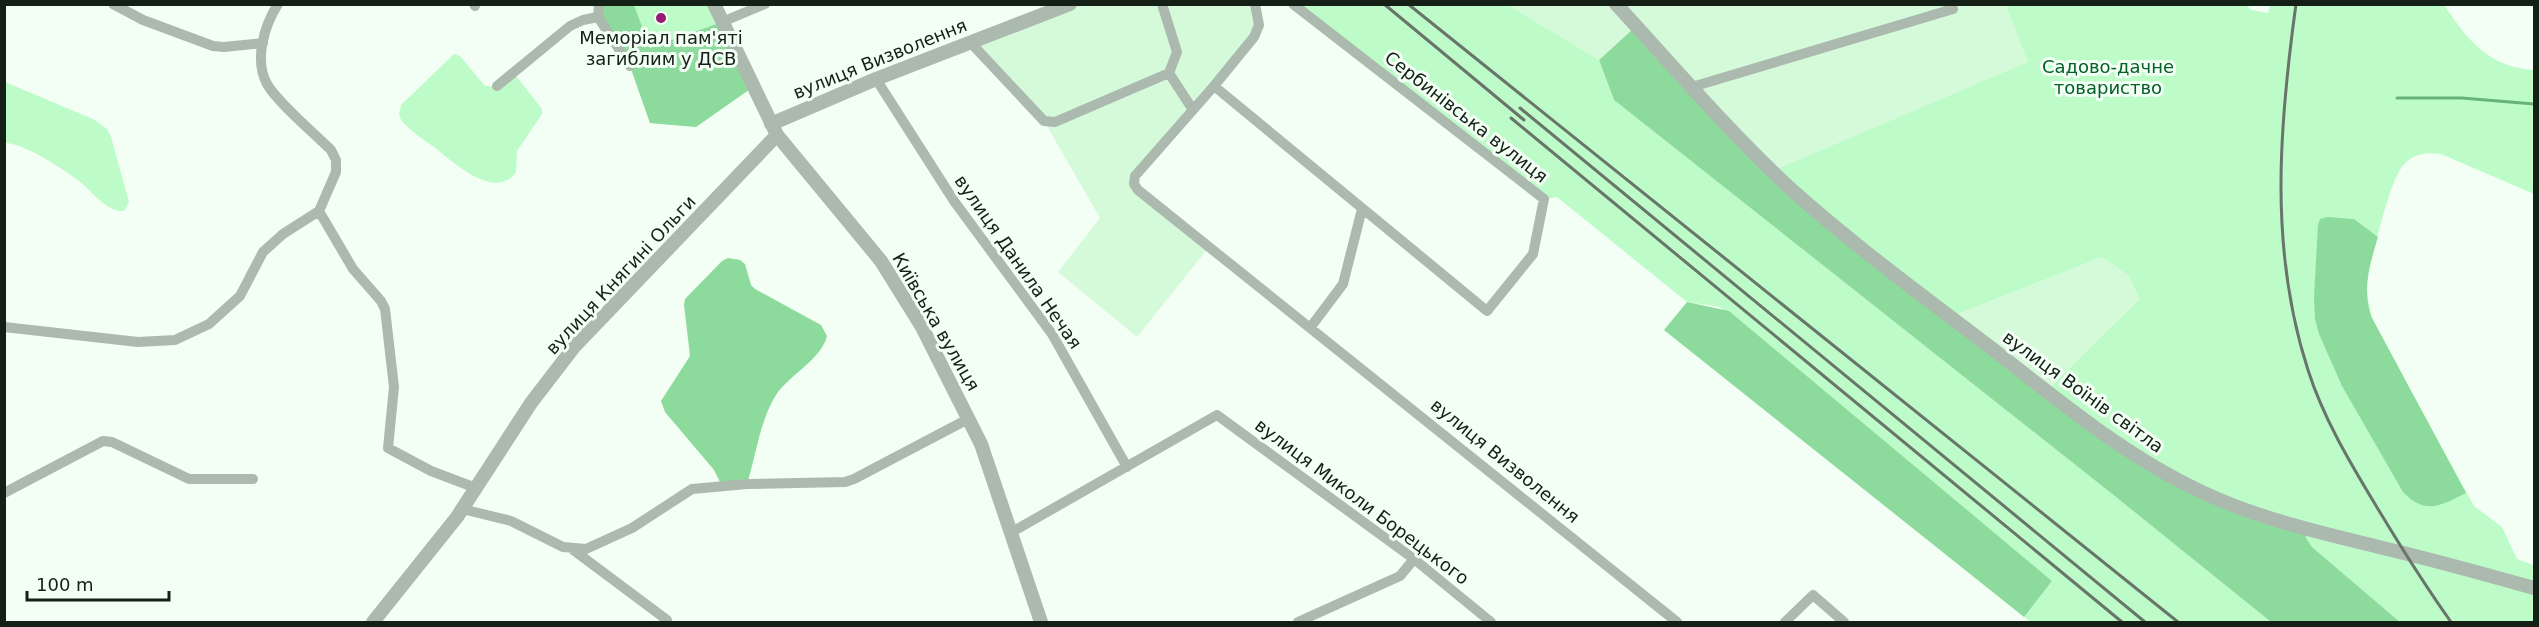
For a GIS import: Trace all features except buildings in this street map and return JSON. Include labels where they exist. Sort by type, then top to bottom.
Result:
[{"type":"street","points":[[113,4],[143,20],[213,45],[224,47],[263,43]]},
{"type":"street","points":[[4,327],[138,342],[175,340],[209,324],[240,296],[263,252],[283,234],[319,211],[336,172],[336,160],[331,150],[270,89],[261,64],[269,20],[278,4]]},
{"type":"street","points":[[599,4],[598,17],[630,66]]},
{"type":"street","name":"Київська вулиця","points":[[714,4],[774,130],[858,232],[892,277],[918,319],[970,418],[988,460],[1041,622]]},
{"type":"street","points":[[722,22],[765,4]]},
{"type":"street","name":"вулиця Визволення","points":[[774,130],[876,79],[1070,4]]},
{"type":"street","points":[[970,42],[1044,121],[1055,122],[1169,73],[1177,52],[1162,4]]},
{"type":"street","name":"вулиця Визволення","points":[[1255,4],[1259,25],[1254,37],[1135,176],[1134,184],[1138,190],[1677,622]]},
{"type":"street","name":"Сербинівська вулиця","points":[[1293,4],[1544,199],[1533,254],[1487,310],[1362,210]]},
{"type":"street","name":"вулиця Воїнів світла","points":[[1616,4],[1772,171],[1854,242],[2055,398],[2108,436],[2180,481],[2225,502],[2305,529],[2455,565],[2532,588]]},
{"type":"street","points":[[1692,87],[1953,9]]},
{"type":"street","points":[[497,86],[570,26],[598,17]]},
{"type":"street","points":[[1169,73],[1193,110]]},
{"type":"street","name":"вулиця Данила Нечая","points":[[876,79],[954,201],[1052,334],[1127,467]]},
{"type":"street","points":[[1214,86],[1362,210],[1343,284],[1310,328]]},
{"type":"street","name":"вулиця Княгині Ольги","points":[[373,622],[462,509],[531,404],[574,347],[774,130]]},
{"type":"street","points":[[319,211],[353,269],[381,301],[385,309],[394,387],[388,448],[430,471],[476,488]]},
{"type":"street","name":"вулиця Миколи Борецького","points":[[1127,467],[1210,418],[1217,415],[1222,417],[1414,559],[1491,622]]},
{"type":"street","points":[[572,549],[586,549],[605,543],[632,528],[682,494],[697,488],[747,484],[833,484],[854,479],[970,418]]},
{"type":"street","points":[[4,493],[103,441],[112,442],[189,479],[252,478]]},
{"type":"street","points":[[1012,532],[1127,467]]},
{"type":"street","points":[[462,509],[511,521],[554,543],[572,549],[667,620]]},
{"type":"street","points":[[1298,622],[1400,576],[1414,559]]},
{"type":"street","points":[[1785,622],[1813,596],[1844,622]]},
{"type":"shaded area","points":[[1070,5],[1255,5],[1259,25],[1134,184],[1209,247],[1137,337],[1058,272],[1100,218],[1044,121],[970,42]]},
{"type":"shaded area","points":[[1508,5],[2006,5],[2029,62],[1772,171],[1635,26],[1599,60]]},
{"type":"shaded area","points":[[2102,257],[2128,275],[2140,298],[2138,304],[2045,391],[1950,317]]},
{"type":"green space","name":"Садово-дачне товариство","points":[[2246,4],[2251,10],[2268,13],[2270,5],[2444,5],[2462,30],[2481,50],[2504,63],[2534,70],[2534,194],[2441,154],[2427,153],[2413,157],[2399,171],[2393,184],[2378,233],[2367,282],[2368,301],[2375,326],[2474,506],[2502,527],[2517,559],[2534,565],[2534,622],[2400,622],[2312,547],[2306,538],[2202,493],[2046,391],[2140,299],[2128,275],[2102,257],[1950,317],[1772,171],[2028,62],[2006,5]]},
{"type":"green space","points":[[599,5],[714,5],[753,87],[696,127],[650,123],[630,66]]},
{"type":"green space","points":[[599,5],[634,5],[650,48],[722,22],[753,87],[696,127],[650,123],[630,66],[598,17]]},
{"type":"green space","points":[[1293,5],[1508,5],[1599,60],[1614,100],[2271,622],[2031,622],[2024,617],[2052,581],[1720,307],[1687,302],[1557,197],[1544,199]]},
{"type":"green space","points":[[1636,26],[1772,171],[2055,398],[2180,481],[2305,529],[2306,538],[2312,547],[2400,622],[2271,622],[1614,100],[1599,60]]},
{"type":"green space","points":[[454,54],[460,56],[485,86],[497,86],[513,72],[542,109],[542,114],[517,151],[516,172],[507,180],[497,183],[474,176],[417,135],[401,120],[399,114],[401,105]]},
{"type":"green space","points":[[5,82],[95,120],[107,129],[129,202],[124,211],[106,205],[79,181],[43,158],[22,147],[5,143]]},
{"type":"green space","points":[[2327,217],[2354,219],[2378,237],[2367,286],[2368,306],[2371,316],[2466,493],[2449,501],[2426,506],[2419,504],[2403,492],[2342,386],[2319,334],[2315,319],[2314,297],[2318,225],[2320,219]]},
{"type":"green space","points":[[728,258],[740,260],[745,264],[751,285],[755,289],[821,325],[827,336],[824,345],[812,360],[776,395],[762,427],[747,484],[722,486],[714,470],[665,412],[661,401],[690,356],[685,299],[722,261]]},
{"type":"green space","points":[[1687,302],[1729,311],[2052,581],[2024,617],[1664,330]]},
{"type":"waterway","points":[[2397,98],[2462,98],[2534,104]]},
{"type":"railway","points":[[1384,4],[1524,120]]},
{"type":"railway","points":[[1408,4],[2178,622]]},
{"type":"railway","points":[[2296,4],[2285,96],[2281,188],[2287,279],[2296,325],[2314,387],[2337,439],[2421,579],[2451,622]]},
{"type":"railway","points":[[1520,108],[2145,622]]},
{"type":"railway","points":[[1511,118],[2122,622]]},
{"type":"place","name":"Меморіал пам'яті загиблим у ДСВ","points":[[661,18]]}]
